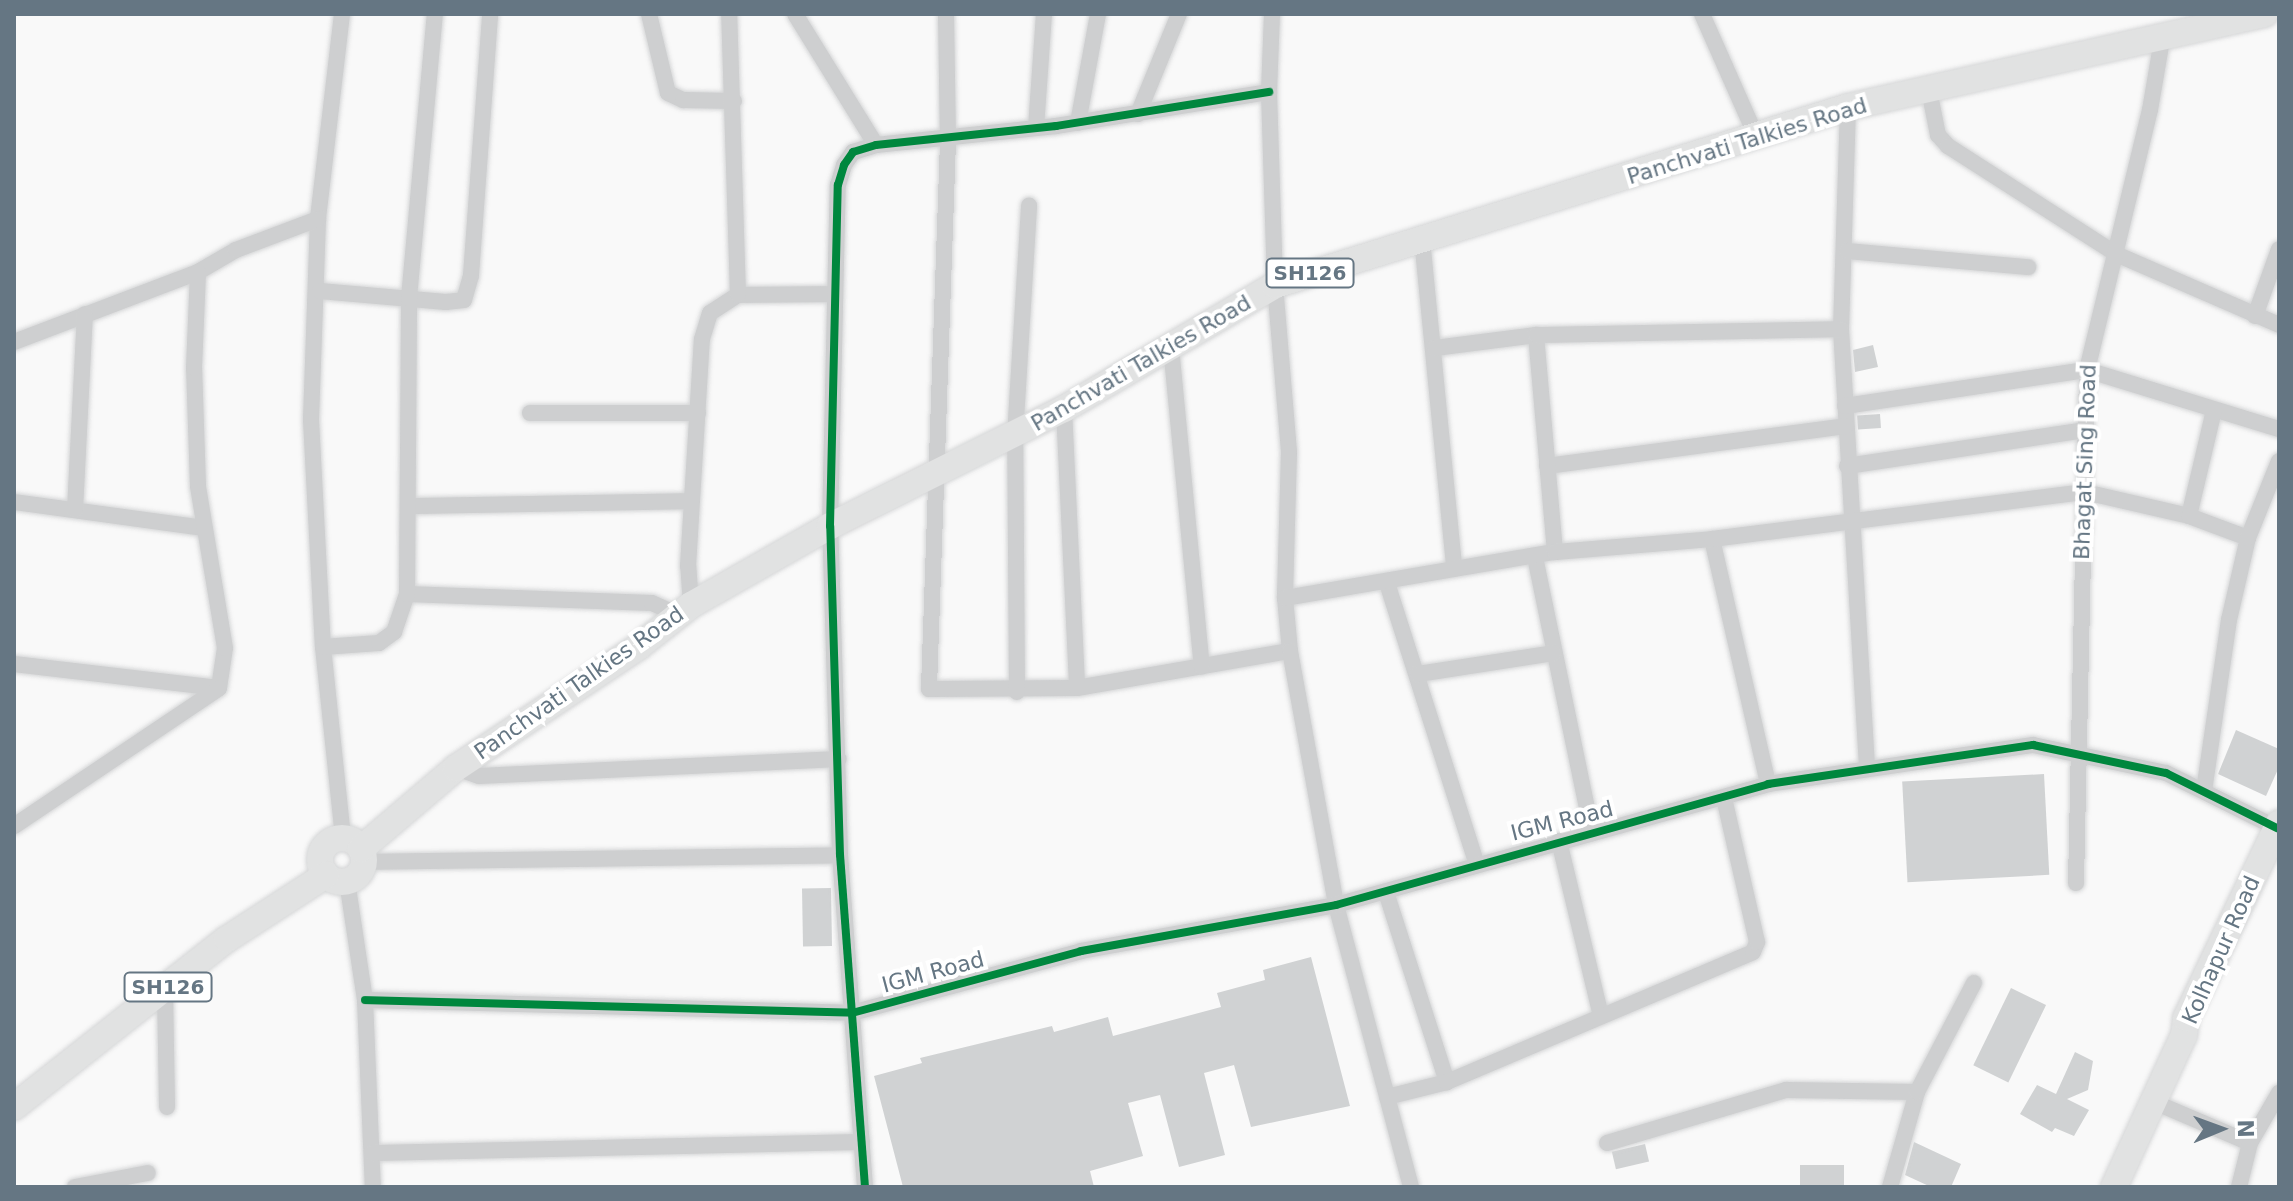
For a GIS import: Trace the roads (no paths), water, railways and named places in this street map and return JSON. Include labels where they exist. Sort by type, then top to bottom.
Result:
[{"type":"main road","name":"Panchvati Talkies Road","points":[[348,861],[456,768],[638,647],[684,610],[830,526],[1015,436],[1275,285],[1757,138],[1848,107],[2163,34],[2265,14]]},
{"type":"main road","name":"Kolhapur Road","points":[[2114,1187],[2184,1035],[2186,1018],[2278,825]]},
{"type":"main road","name":"SH126","points":[[14,1107],[227,939],[348,861]]},
{"type":"main road","name":"Kolhapur Road","points":[[2184,1035],[2197,1026],[2279,865]]},
{"type":"street","points":[[342,14],[318,219],[320,291],[311,420],[323,647],[365,1000],[373,1187]]},
{"type":"street","points":[[323,647],[379,643],[394,632],[407,594],[410,506],[409,298],[435,14]]},
{"type":"street","points":[[320,291],[464,300],[471,275],[490,14]]},
{"type":"street","points":[[649,14],[668,93],[683,100],[734,101]]},
{"type":"street","points":[[729,14],[738,295]]},
{"type":"street","points":[[795,14],[876,145]]},
{"type":"street","points":[[946,14],[948,141],[934,475],[929,689],[1017,692],[1077,688],[1290,651]]},
{"type":"street","points":[[1036,128],[1044,14]]},
{"type":"street","points":[[1078,123],[1098,14]]},
{"type":"street","points":[[1138,114],[1179,14]]},
{"type":"street","points":[[1272,14],[1269,92],[1275,285],[1289,452],[1285,598],[1290,651],[1336,905],[1411,1187]]},
{"type":"street","points":[[1702,14],[1757,138]]},
{"type":"street","name":"Bhagat Sing Road","points":[[2076,883],[2075,754],[2087,370],[2116,254],[2163,34]]},
{"type":"street","points":[[1929,90],[1938,135],[1948,146],[2116,254],[2279,325]]},
{"type":"street","points":[[865,1187],[840,855],[830,526],[838,185],[853,152],[876,145],[948,141],[1269,92]]},
{"type":"street","points":[[1848,107],[1847,251],[1841,329],[1867,767]]},
{"type":"street","points":[[1017,692],[1015,436],[1029,205]]},
{"type":"street","points":[[14,342],[198,272],[236,250],[318,219]]},
{"type":"street","points":[[1422,239],[1454,568]]},
{"type":"street","points":[[2255,316],[2279,249]]},
{"type":"street","points":[[1847,251],[2028,267]]},
{"type":"street","points":[[14,826],[219,688],[225,648],[203,528],[194,368],[198,272]]},
{"type":"street","points":[[407,594],[652,603],[684,610],[702,339],[710,313],[738,295],[835,294]]},
{"type":"street","points":[[75,510],[85,314]]},
{"type":"street","points":[[1435,348],[1536,335],[1841,329]]},
{"type":"street","points":[[1536,335],[1555,552]]},
{"type":"street","points":[[1171,347],[1202,667]]},
{"type":"street","points":[[1845,406],[2087,370],[2279,429]]},
{"type":"street","points":[[1064,409],[1077,688]]},
{"type":"street","points":[[2189,516],[2214,410]]},
{"type":"street","points":[[530,413],[698,413]]},
{"type":"street","points":[[1547,466],[1845,426]]},
{"type":"street","points":[[1847,466],[2086,430]]},
{"type":"street","points":[[2204,791],[2229,620],[2248,538],[2279,461]]},
{"type":"street","points":[[1285,598],[1555,552],[1712,539],[2085,492],[2189,516],[2248,538]]},
{"type":"street","points":[[410,506],[691,501]]},
{"type":"street","points":[[14,502],[203,528]]},
{"type":"street","points":[[1712,539],[1768,784]]},
{"type":"street","points":[[1535,557],[1592,833]]},
{"type":"street","points":[[1387,583],[1476,862]]},
{"type":"street","points":[[1418,674],[1553,653]]},
{"type":"street","points":[[14,664],[219,688]]},
{"type":"street","name":"IGM Road","points":[[365,1000],[852,1013],[1081,951],[1336,905],[1476,862],[1768,784],[1867,767],[2033,745],[2166,773],[2278,825]]},
{"type":"street","points":[[456,768],[479,776],[839,759]]},
{"type":"street","points":[[1387,1097],[1447,1082],[1753,952],[1757,942],[1724,798]]},
{"type":"street","points":[[1559,841],[1601,1016]]},
{"type":"street","points":[[348,861],[840,855]]},
{"type":"street","points":[[1386,892],[1447,1082]]},
{"type":"street","points":[[1890,1187],[1917,1092],[1974,983]]},
{"type":"street","points":[[165,990],[167,1107]]},
{"type":"street","points":[[1607,1143],[1786,1090],[1917,1092]]},
{"type":"street","points":[[2239,1187],[2250,1143],[2279,1093]]},
{"type":"street","points":[[2154,1102],[2250,1143]]},
{"type":"street","points":[[372,1153],[862,1142]]},
{"type":"street","points":[[75,1187],[148,1173]]}]
